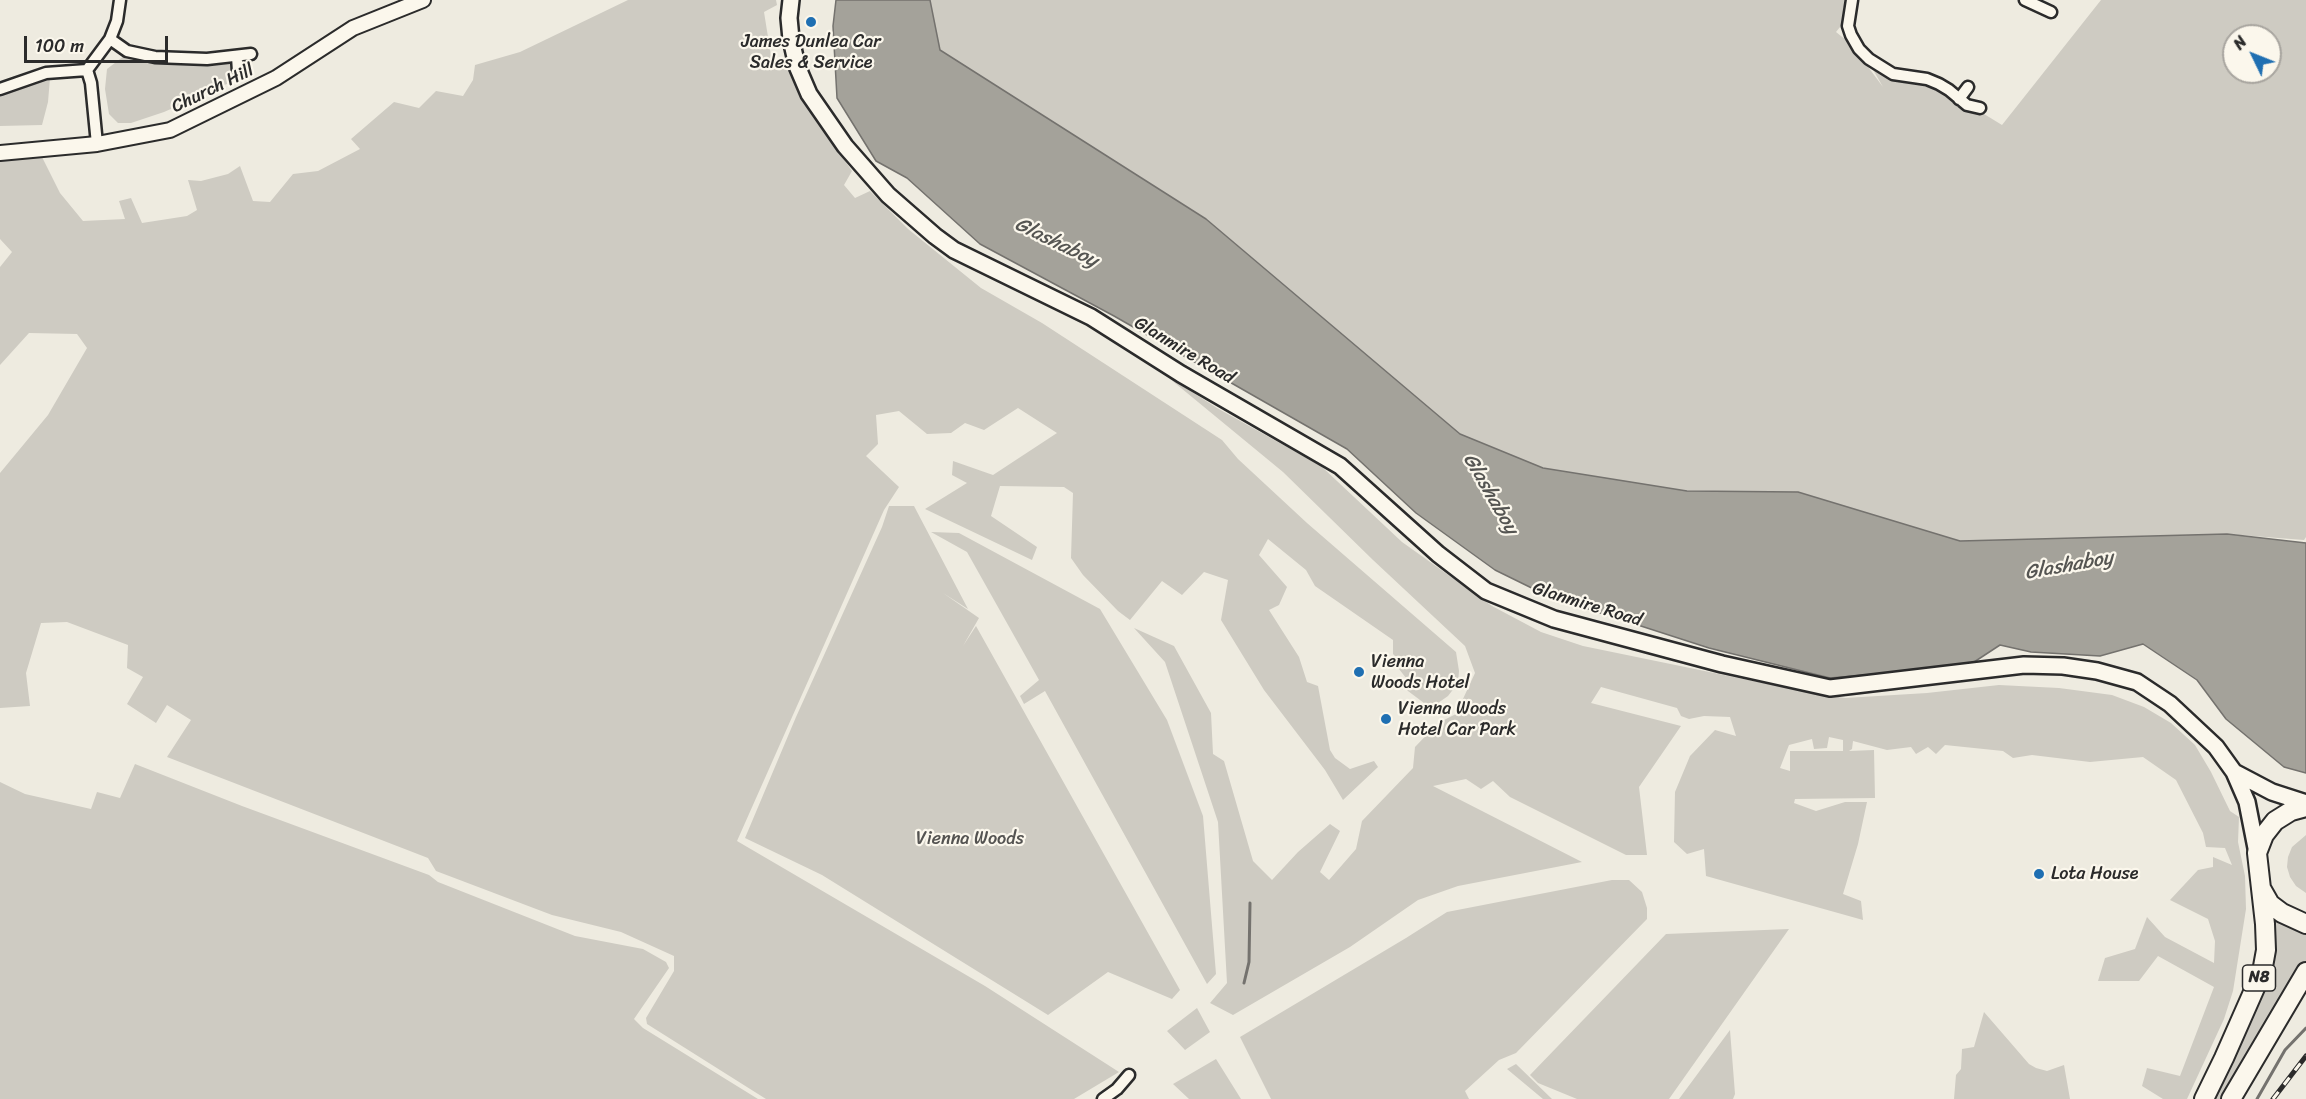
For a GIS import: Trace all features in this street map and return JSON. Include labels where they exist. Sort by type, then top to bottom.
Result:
[{"type":"highway","points":[[2258,853],[2264,835],[2275,821],[2306,805]]},
{"type":"highway","name":"N8","points":[[2204,1099],[2262,972],[2266,950],[2258,853]]},
{"type":"highway","points":[[2262,890],[2270,904],[2282,913],[2306,924]]},
{"type":"highway","name":"N8","points":[[2231,1099],[2306,972]]},
{"type":"main road","name":"Glanmire Road","points":[[791,0],[791,39],[797,66],[809,94],[845,146],[888,195],[954,250],[1091,317],[1181,374],[1340,466],[1438,554],[1486,591],[1554,619],[1722,664],[1830,688],[2024,665],[2063,666],[2097,671],[2137,682],[2170,704],[2216,747],[2234,772],[2250,812],[2258,853]]},
{"type":"main road","points":[[2234,772],[2272,792],[2306,805]]},
{"type":"street","points":[[0,89],[46,73],[87,70],[110,39],[117,21],[120,0]]},
{"type":"street","name":"Church Hill","points":[[0,153],[97,144],[170,130],[276,78],[353,28],[423,0]]},
{"type":"street","points":[[1852,0],[1848,26],[1859,49],[1869,59],[1893,74],[1927,79],[1939,84],[1967,105],[1980,108]]},
{"type":"street","points":[[2025,0],[2051,12]]},
{"type":"street","points":[[110,39],[127,51],[155,57],[207,58],[251,54]]},
{"type":"street","points":[[237,56],[238,72]]},
{"type":"street","points":[[87,70],[91,83],[97,144]]},
{"type":"street","points":[[1959,99],[1968,87]]},
{"type":"street","points":[[1103,1099],[1117,1089],[1129,1075]]},
{"type":"green space","points":[[628,0],[776,0],[777,5],[764,12],[772,62],[786,59],[804,102],[852,171],[844,185],[855,198],[870,191],[908,229],[981,288],[1042,323],[1222,440],[1238,459],[1307,523],[1456,652],[1458,683],[1448,696],[1428,706],[1404,688],[1406,678],[1399,669],[1399,660],[1393,654],[1393,640],[1315,586],[1306,570],[1268,539],[1259,555],[1287,587],[1279,605],[1269,610],[1299,657],[1307,682],[1318,686],[1330,750],[1335,758],[1350,769],[1374,761],[1378,767],[1343,800],[1325,770],[1264,690],[1221,620],[1228,580],[1204,572],[1182,595],[1162,581],[1130,620],[1083,575],[1071,558],[1073,493],[1064,487],[1000,486],[991,516],[1037,547],[1032,560],[925,509],[967,483],[952,475],[953,461],[993,475],[1057,433],[1018,408],[984,430],[965,423],[951,433],[927,434],[899,411],[876,415],[878,444],[866,456],[899,487],[884,510],[737,841],[985,986],[1119,1072],[1074,1099],[766,1099],[647,1024],[646,1018],[674,971],[674,956],[621,932],[552,915],[436,871],[428,858],[167,757],[191,720],[167,705],[156,723],[127,704],[143,677],[127,668],[128,645],[67,622],[41,623],[26,673],[30,706],[0,708],[0,473],[48,415],[87,348],[77,334],[29,333],[0,365],[0,267],[12,252],[0,239],[0,160],[40,153],[60,193],[83,221],[125,219],[119,201],[131,198],[142,223],[187,216],[197,210],[188,180],[201,181],[228,174],[240,166],[253,201],[270,202],[293,174],[318,171],[360,149],[351,139],[394,102],[419,108],[436,91],[463,96],[473,80],[475,65],[520,52]]},
{"type":"green space","points":[[930,0],[1849,0],[1843,8],[1844,22],[1836,32],[1851,44],[1883,87],[1868,61],[1927,79],[2002,125],[2101,0],[2306,0],[2306,537],[2304,540],[2227,534],[1960,541],[1798,492],[1687,491],[1543,468],[1460,434],[1205,218],[940,50]]},
{"type":"green space","points":[[124,56],[143,60],[205,65],[230,61],[238,79],[164,112],[131,123],[118,123],[109,114],[105,89],[107,69]]},
{"type":"green space","points":[[50,78],[48,102],[42,125],[0,126],[0,95]]},
{"type":"green space","points":[[1164,374],[1217,408],[1321,466],[1402,542],[1492,606],[1541,632],[1583,646],[1845,698],[1927,693],[1999,685],[2059,688],[2112,695],[2144,707],[2171,723],[2195,745],[2230,811],[2239,817],[2238,842],[2245,876],[2246,909],[2233,991],[2224,1019],[2187,1099],[2163,1099],[2142,1086],[2147,1068],[2180,1076],[2214,987],[2158,956],[2139,981],[2098,981],[2105,958],[2135,949],[2147,917],[2165,937],[2214,963],[2215,941],[2208,919],[2170,900],[2198,870],[2213,867],[2213,857],[2232,865],[2225,848],[2206,847],[2203,833],[2176,780],[2143,757],[2090,762],[2032,755],[2013,758],[2003,751],[1945,745],[1936,754],[1928,747],[1916,754],[1911,747],[1887,750],[1853,741],[1852,749],[1849,751],[1874,750],[1875,798],[1795,799],[1794,803],[1816,811],[1845,802],[1867,802],[1858,844],[1843,894],[1861,901],[1863,920],[1706,876],[1704,849],[1687,854],[1674,842],[1675,792],[1690,756],[1715,730],[1736,736],[1730,717],[1704,716],[1689,719],[1681,716],[1677,708],[1601,687],[1591,703],[1681,726],[1639,787],[1647,855],[1626,855],[1510,797],[1493,781],[1481,789],[1466,779],[1433,786],[1582,862],[1458,886],[1418,900],[1350,947],[1233,1015],[1210,1003],[1227,983],[1218,822],[1165,662],[1134,628],[1174,646],[1211,713],[1213,754],[1224,761],[1253,861],[1272,880],[1298,852],[1330,824],[1340,831],[1320,872],[1329,880],[1356,849],[1362,821],[1413,768],[1415,747],[1438,723],[1456,714],[1475,673],[1465,646],[1283,472]],"holes":[[[1829,737],[1843,740],[1843,751],[1790,751],[1790,771],[1780,768],[1789,745],[1812,739],[1814,749],[1827,748]]]},
{"type":"green space","name":"Vienna Woods","points":[[889,506],[914,506],[968,609],[943,593],[979,618],[963,646],[976,626],[1180,990],[1172,999],[1108,972],[1048,1015],[822,875],[745,838],[796,717],[882,527]]},
{"type":"green space","points":[[931,532],[959,533],[1100,609],[1167,720],[1203,816],[1216,974],[1207,984],[1045,691],[1024,704],[1020,696],[1039,680],[967,552]]},
{"type":"green space","points":[[135,764],[429,875],[438,882],[575,936],[643,949],[666,962],[669,968],[634,1019],[643,1028],[758,1099],[0,1099],[0,782],[25,794],[91,809],[97,792],[120,798]]},
{"type":"green space","points":[[2306,835],[2306,893],[2296,886],[2287,867],[2292,847]]},
{"type":"green space","points":[[1612,880],[1629,880],[1642,892],[1647,908],[1647,919],[1516,1053],[1499,1060],[1465,1091],[1469,1099],[1271,1099],[1240,1037],[1447,912]]},
{"type":"green space","points":[[2272,916],[2306,934],[2306,966],[2225,1099],[2212,1099]]},
{"type":"green space","points":[[1789,929],[1669,1099],[1577,1099],[1538,1083],[1530,1075],[1666,934]]},
{"type":"green space","points":[[1197,1008],[1210,1032],[1185,1050],[1167,1031]]},
{"type":"green space","points":[[1984,1012],[2029,1064],[2047,1071],[2064,1065],[2070,1099],[1954,1099],[1956,1075],[1961,1069],[1962,1049],[1974,1047]]},
{"type":"green space","points":[[1730,1030],[1735,1094],[1733,1099],[1679,1099]]},
{"type":"green space","points":[[1216,1059],[1241,1099],[1189,1099],[1173,1084]]},
{"type":"green space","points":[[1516,1064],[1552,1099],[1543,1099],[1507,1069]]},
{"type":"water","name":"Glashaboy","points":[[836,0],[930,0],[940,50],[1206,219],[1460,434],[1543,468],[1687,491],[1798,492],[1960,541],[2227,534],[2306,543],[2306,773],[2284,767],[2226,719],[2197,680],[2143,644],[2100,656],[2031,652],[2000,645],[1968,666],[1830,678],[1709,648],[1548,596],[1495,570],[1416,513],[1347,449],[1114,316],[980,244],[907,178],[876,161],[837,98],[833,26]]},
{"type":"waterway","points":[[1244,983],[1249,962],[1250,903]]},
{"type":"waterway","points":[[2257,1099],[2285,1050],[2306,1028]]},
{"type":"railway","points":[[2273,1099],[2306,1056]]},
{"type":"place","name":"James Dunlea Car Sales & Service","points":[[811,22]]},
{"type":"place","name":"Vienna Woods Hotel","points":[[1359,672]]},
{"type":"place","name":"Vienna Woods Hotel Car Park","points":[[1386,719]]},
{"type":"place","name":"Lota House","points":[[2039,874]]}]
